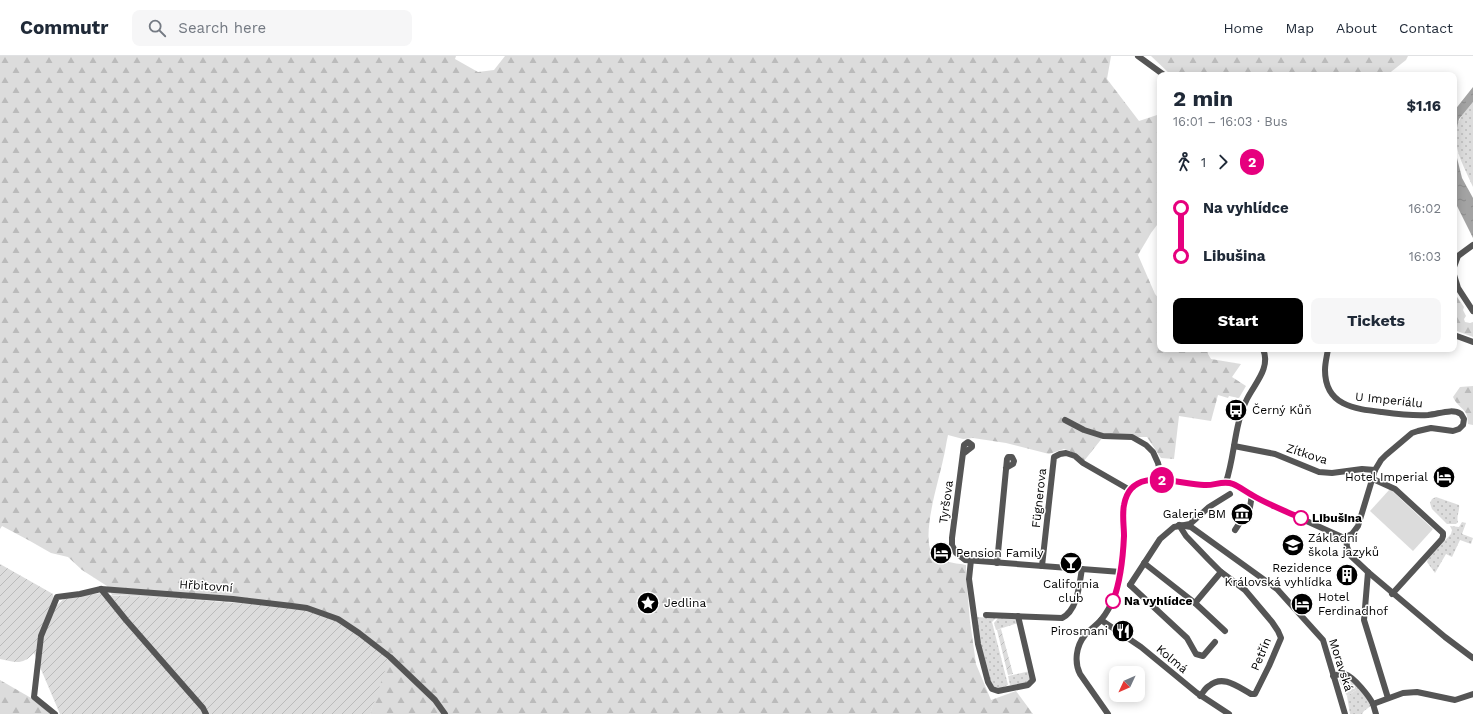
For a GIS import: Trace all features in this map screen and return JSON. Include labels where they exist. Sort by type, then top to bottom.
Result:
[{"type":"street","points":[[1138,56],[1160,72]]},
{"type":"street","points":[[1457,257],[1460,253],[1473,245]]},
{"type":"street","points":[[1457,284],[1473,311]]},
{"type":"street","points":[[1457,336],[1473,342]]},
{"type":"street","points":[[1226,482],[1240,417],[1247,399],[1263,372],[1265,365],[1264,352]]},
{"type":"street","name":"U Imperiálu","points":[[1328,352],[1325,370],[1328,384],[1335,396],[1348,407],[1359,410],[1428,415],[1453,411],[1461,414],[1464,419],[1463,425],[1457,430],[1453,431],[1431,428],[1422,429],[1412,433],[1386,455],[1375,470],[1358,526],[1352,534],[1346,537]]},
{"type":"street","points":[[1065,420],[1084,430],[1103,436],[1132,437],[1146,445],[1153,452],[1158,463],[1162,480]]},
{"type":"street","name":"Zítkova","points":[[1234,446],[1274,454],[1319,472],[1332,473],[1362,469],[1375,470]]},
{"type":"street","name":"Fügnerova","points":[[1042,566],[1054,457],[1066,453],[1075,456],[1083,464],[1130,490]]},
{"type":"street","name":"Tyršova","points":[[963,454],[952,538],[952,545],[956,553],[962,559],[1121,572]]},
{"type":"street","points":[[997,563],[1006,468]]},
{"type":"street","points":[[1373,479],[1395,489],[1442,533],[1443,536],[1442,540],[1392,594]]},
{"type":"street","points":[[1108,714],[1077,668],[1076,661],[1078,648],[1085,635],[1101,620],[1112,601],[1121,572],[1124,504],[1130,490],[1144,480],[1162,480],[1204,486],[1226,482],[1342,537],[1346,537],[1347,547],[1351,556],[1392,594],[1473,658]]},
{"type":"street","points":[[1130,585],[1160,539],[1174,527],[1190,524],[1209,507],[1230,494]]},
{"type":"street","points":[[1235,530],[1250,507],[1252,495]]},
{"type":"street","name":"Petřín","points":[[1179,525],[1186,536],[1221,572],[1245,590],[1272,622],[1278,631],[1280,638],[1269,666],[1255,694],[1251,694],[1226,681],[1209,685],[1200,696]]},
{"type":"street","name":"Moravská","points":[[1179,525],[1191,527],[1277,589],[1323,640],[1345,714]]},
{"type":"street","points":[[971,560],[969,579],[978,644],[988,682],[990,687],[994,690],[1000,691],[1028,685],[1033,680],[1018,616]]},
{"type":"street","points":[[1144,563],[1195,603],[1225,631]]},
{"type":"street","points":[[986,614],[1062,618],[1066,616],[1075,602],[1082,569]]},
{"type":"street","points":[[1195,603],[1221,572]]},
{"type":"street","points":[[1368,572],[1364,620],[1388,698]]},
{"type":"street","points":[[1118,585],[1130,585],[1187,638],[1196,654],[1203,656],[1215,642]]},
{"type":"street","points":[[101,589],[203,708],[206,714]]},
{"type":"street","name":"Hřbitovní","points":[[55,714],[34,697],[41,636],[57,597],[101,589],[233,599],[292,606],[307,608],[338,619],[360,633],[390,657],[436,700],[445,714]]},
{"type":"street","name":"Kolmá","points":[[1101,620],[1141,647],[1200,696],[1229,714]]},
{"type":"street","points":[[1333,676],[1341,673],[1347,674],[1369,696],[1374,704],[1376,714]]},
{"type":"street","points":[[1374,704],[1403,693],[1417,692],[1455,700],[1473,694]]},
{"type":"green space","points":[[0,56],[456,56],[455,59],[478,72],[494,70],[505,56],[1111,56],[1107,79],[1139,121],[1157,115],[1157,225],[1138,255],[1157,296],[1157,352],[1208,352],[1211,359],[1241,364],[1232,377],[1246,386],[1239,398],[1229,396],[1228,398],[1218,395],[1211,421],[1179,416],[1174,459],[1161,458],[1147,437],[1103,437],[1084,461],[1070,451],[1064,449],[1049,454],[1006,443],[973,438],[963,439],[948,435],[931,510],[929,524],[930,548],[934,556],[940,560],[966,565],[970,621],[976,664],[991,700],[1016,691],[1033,714],[370,714],[375,698],[340,624],[311,611],[229,602],[112,595],[107,586],[82,570],[68,557],[51,553],[2,526],[0,529]]},
{"type":"green space","points":[[1151,56],[1408,56],[1406,60],[1391,72],[1168,72]]},
{"type":"green space","points":[[1473,102],[1473,187],[1457,148],[1457,127],[1464,112]]},
{"type":"green space","points":[[1457,296],[1464,307],[1463,310],[1466,316],[1464,319],[1465,322],[1473,322],[1473,337],[1457,331]]},
{"type":"green space","points":[[1473,386],[1473,425],[1468,424],[1468,418],[1465,411],[1453,397],[1460,387]]},
{"type":"green space","points":[[1390,489],[1433,529],[1413,551],[1370,511]]},
{"type":"green space","points":[[1436,497],[1459,505],[1457,518],[1458,522],[1456,524],[1447,524],[1432,509],[1430,503],[1432,499]]},
{"type":"green space","points":[[1462,522],[1466,523],[1462,534],[1473,538],[1471,544],[1460,540],[1452,557],[1446,554],[1435,573],[1427,562],[1428,559],[1451,534],[1452,530],[1450,526],[1459,527]]},
{"type":"green space","points":[[0,564],[53,594],[55,607],[66,597],[101,593],[103,595],[298,607],[324,616],[343,625],[389,659],[370,714],[60,714],[34,653],[26,660],[18,662],[0,659]]},
{"type":"green space","points":[[975,617],[996,618],[992,622],[1008,685],[1003,689],[996,688],[991,685],[980,645]]},
{"type":"green space","points":[[999,617],[1016,618],[1018,623],[996,630],[994,623]]},
{"type":"green space","points":[[1001,629],[1013,674],[1008,675],[997,630]]},
{"type":"green space","points":[[1030,671],[1031,679],[1029,681],[1021,684],[1010,685],[1008,676]]},
{"type":"green space","points":[[1342,677],[1348,678],[1359,688],[1347,696],[1339,680]]},
{"type":"green space","points":[[0,680],[38,702],[50,714],[0,714]]},
{"type":"green space","points":[[1359,688],[1372,705],[1362,714],[1350,714],[1347,696]]},
{"type":"water","points":[[1473,87],[1473,102],[1459,119],[1457,128],[1457,107]]},
{"type":"water","points":[[1457,158],[1462,178],[1473,198],[1473,238],[1457,206]]},
{"type":"bus line","name":"2","points":[[1113,601],[1121,572],[1124,534],[1124,504],[1130,490],[1144,480],[1162,480],[1204,486],[1226,482],[1233,484],[1252,495],[1301,518]]},
{"type":"place","name":"Černý Kůň","points":[[1236,410]]},
{"type":"place","name":"Hotel Imperial","points":[[1444,477]]},
{"type":"place","name":"Galerie BM","points":[[1242,514]]},
{"type":"place","name":"Libušina","points":[[1301,518]]},
{"type":"place","name":"Základní škola jazyků","points":[[1293,545]]},
{"type":"place","name":"Pension Family","points":[[941,553]]},
{"type":"place","name":"California club","points":[[1071,563]]},
{"type":"place","name":"Rezidence Královská vyhlídka","points":[[1347,575]]},
{"type":"place","name":"Na vyhlídce","points":[[1113,601]]},
{"type":"place","name":"Jedlina","points":[[648,603]]},
{"type":"place","name":"Hotel Ferdinadhof","points":[[1302,604]]},
{"type":"place","name":"Pirosmani","points":[[1123,631]]}]
